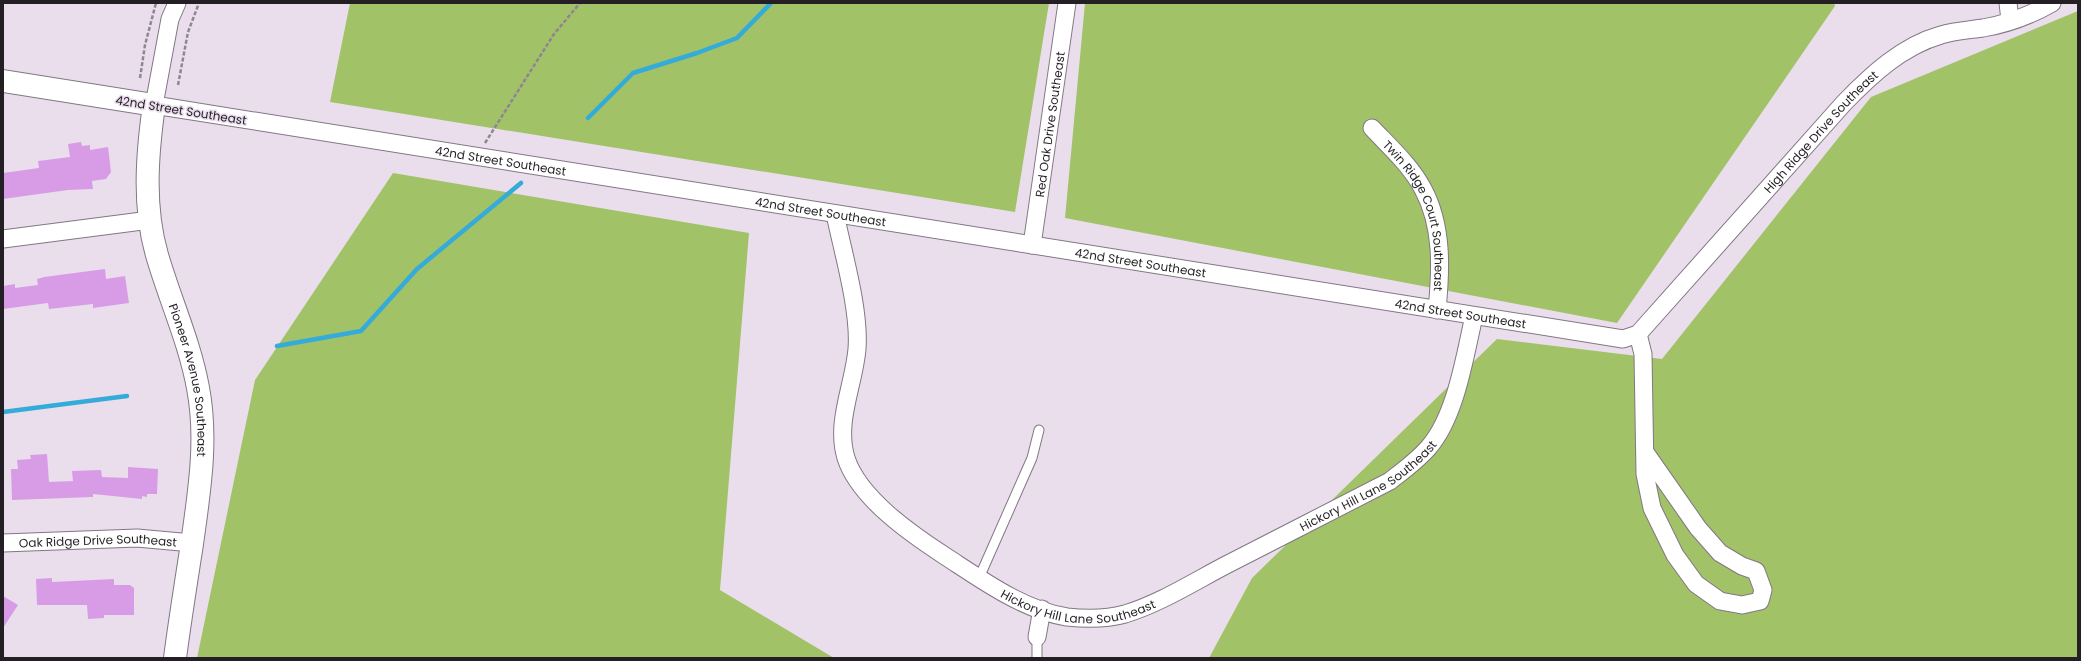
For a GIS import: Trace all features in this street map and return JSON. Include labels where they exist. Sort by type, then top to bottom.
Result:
[{"type":"street","points":[[154,105],[170,19],[178,3]]},
{"type":"street","name":"Red Oak Drive Southeast","points":[[1032,245],[1067,3]]},
{"type":"street","points":[[2008,3],[2010,20]]},
{"type":"street","name":"High Ridge Drive Southeast","points":[[1638,334],[1865,82],[1903,52],[1920,42],[1941,35],[1985,27],[2010,20],[2037,12],[2052,3]]},
{"type":"street","name":"42nd Street Southeast","points":[[3,81],[1623,340],[1638,334]]},
{"type":"street","name":"Pioneer Avenue Southeast","points":[[154,105],[148,147],[150,220],[157,254],[190,355],[198,389],[202,432],[202,479],[175,658]]},
{"type":"street","name":"Twin Ridge Court Southeast","points":[[1372,128],[1407,165],[1424,189],[1433,216],[1438,238],[1440,268],[1437,310]]},
{"type":"street","name":"Hickory Hill Lane Southeast","points":[[835,214],[856,321],[857,349],[842,426],[846,457],[856,479],[872,498],[920,540],[979,578],[1032,606],[1066,617],[1096,618],[1124,614],[1168,596],[1390,481],[1412,465],[1431,446],[1448,415],[1459,382],[1474,316]]},
{"type":"street","points":[[3,239],[150,220]]},
{"type":"street","points":[[1638,334],[1643,354],[1644,452],[1645,474],[1652,508],[1675,555],[1696,584],[1720,601],[1742,606],[1760,601],[1763,590],[1756,571],[1742,566],[1720,553],[1698,528],[1644,452]]},
{"type":"street","name":"Oak Ridge Drive Southeast","points":[[3,543],[137,538],[192,543]]},
{"type":"street","points":[[1037,637],[1042,609]]},
{"type":"lane","points":[[979,578],[1032,458],[1039,430]]},
{"type":"lane","points":[[1037,637],[1037,658]]},
{"type":"path","points":[[140,78],[148,31],[156,3]]},
{"type":"path","points":[[177,91],[188,32],[199,3]]},
{"type":"path","points":[[476,157],[554,34],[580,3]]},
{"type":"path","points":[[174,84],[178,85]]},
{"type":"green space","points":[[350,3],[1049,3],[1015,212],[330,102]]},
{"type":"green space","points":[[1085,3],[1834,3],[1835,6],[1617,323],[1065,218]]},
{"type":"green space","points":[[2078,11],[2078,658],[1209,658],[1252,578],[1497,339],[1662,359],[1871,97]]},
{"type":"green space","points":[[393,173],[749,233],[720,590],[834,658],[197,658],[255,380]]},
{"type":"building","points":[[81,142],[82,146],[90,145],[90,150],[108,147],[111,172],[106,179],[92,181],[93,189],[68,190],[3,199],[3,173],[39,168],[38,161],[70,157],[68,144]]},
{"type":"building","points":[[105,269],[106,279],[125,276],[129,303],[93,308],[93,304],[49,309],[48,303],[3,309],[3,286],[15,284],[15,288],[38,285],[37,279],[44,277]]},
{"type":"building","points":[[47,454],[49,482],[73,481],[72,471],[101,470],[102,477],[128,478],[128,467],[158,469],[157,494],[147,494],[147,497],[142,496],[142,499],[93,494],[93,497],[12,500],[11,469],[18,469],[17,460],[31,459],[30,455]]},
{"type":"building","points":[[52,578],[52,582],[114,579],[114,585],[130,585],[134,588],[134,615],[104,615],[104,618],[88,619],[87,605],[37,605],[36,579]]},
{"type":"building","points":[[3,596],[18,605],[3,628]]},
{"type":"waterway","points":[[588,118],[633,73],[697,53],[737,38],[771,3]]},
{"type":"waterway","points":[[277,346],[361,331],[417,269],[521,183]]},
{"type":"waterway","points":[[3,412],[127,396]]}]
